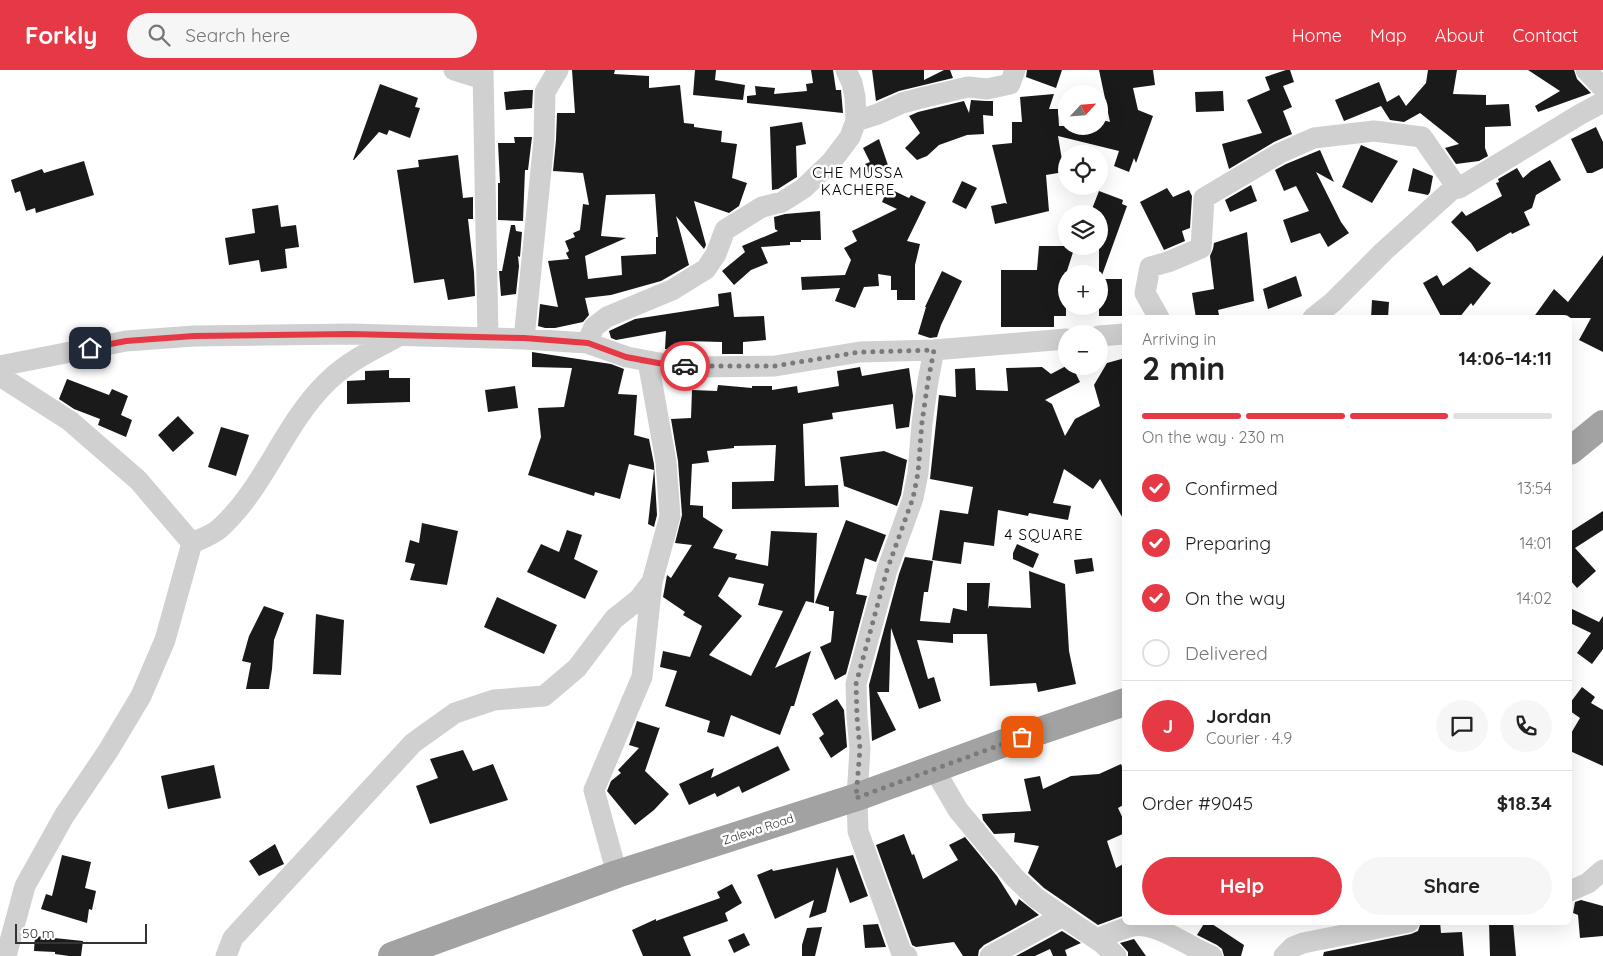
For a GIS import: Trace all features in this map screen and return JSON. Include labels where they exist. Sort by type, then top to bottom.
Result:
[{"type":"highway","points":[[1572,449],[1603,424]]},
{"type":"highway","name":"Zalewa Road","points":[[392,956],[617,874],[856,798],[1122,703]]},
{"type":"street","points":[[454,70],[483,74],[488,338]]},
{"type":"street","points":[[524,338],[544,140],[545,92],[558,70]]},
{"type":"street","points":[[588,343],[594,327],[607,317],[672,290],[706,269],[716,254],[725,230],[762,207],[782,202],[804,188],[832,161],[850,137],[856,121],[856,97],[846,70]]},
{"type":"street","points":[[856,121],[917,99],[968,87],[987,89],[1010,84],[1015,70]]},
{"type":"street","points":[[1586,70],[1603,88]]},
{"type":"street","points":[[1317,315],[1333,302],[1384,250],[1456,186],[1458,188],[1603,102]]},
{"type":"street","points":[[1157,315],[1145,293],[1150,267],[1168,262],[1201,248],[1204,198],[1280,153],[1314,138],[1374,131],[1422,137],[1456,186]]},
{"type":"street","points":[[0,366],[126,341],[254,334],[524,338],[588,343],[626,357],[696,367],[775,366],[860,352],[934,350],[1058,340]]},
{"type":"street","points":[[1108,335],[1122,334]]},
{"type":"street","points":[[6,956],[25,886],[64,816],[108,752],[142,696],[165,640],[192,543],[218,530],[246,500],[298,417],[326,382],[357,358],[399,336]]},
{"type":"street","points":[[907,956],[902,954],[858,831],[856,798],[860,749],[856,684],[887,570],[913,498],[918,473],[926,389],[934,350]]},
{"type":"street","points":[[617,874],[594,790],[642,676],[652,582],[670,516],[666,462],[648,361]]},
{"type":"street","points":[[0,376],[70,421],[138,480],[192,543]]},
{"type":"street","points":[[226,956],[233,938],[413,743],[455,713],[494,700],[544,696],[577,668],[614,619],[639,599],[652,582]]},
{"type":"street","points":[[934,769],[958,810],[1014,877],[1036,898],[1108,947],[1116,956]]},
{"type":"street","points":[[1572,890],[1588,883],[1603,870]]},
{"type":"street","points":[[990,956],[1063,916]]},
{"type":"street","points":[[1284,956],[1293,947],[1303,943],[1394,925]]},
{"type":"street","points":[[1096,939],[1125,928],[1143,926],[1152,928],[1212,956]]},
{"type":"building","points":[[572,70],[615,70],[614,74],[649,76],[649,88],[680,85],[684,123],[694,124],[694,127],[722,131],[721,142],[737,144],[732,178],[747,183],[739,206],[729,213],[694,201],[706,245],[704,249],[676,216],[689,265],[661,281],[611,295],[585,298],[589,315],[583,322],[555,328],[545,328],[538,326],[540,304],[558,307],[548,261],[569,259],[566,253],[569,251],[565,241],[575,237],[573,233],[580,230],[583,204],[589,205],[583,173],[553,171],[557,113],[575,113]],"holes":[[[655,194],[658,237],[656,237],[656,254],[621,256],[622,275],[588,279],[585,256],[626,238],[601,236],[606,195]]]},
{"type":"building","points":[[695,70],[716,70],[715,80],[745,85],[743,100],[693,95]]},
{"type":"building","points":[[811,70],[833,70],[836,90],[841,90],[843,113],[747,103],[747,96],[756,95],[755,86],[775,88],[774,94],[807,91],[806,84],[813,83]]},
{"type":"building","points":[[872,70],[924,70],[924,80],[944,70],[950,70],[953,78],[899,91],[876,101]]},
{"type":"building","points":[[1027,70],[1062,70],[1056,88],[1026,77]]},
{"type":"building","points":[[1099,70],[1153,70],[1155,85],[1133,88],[1138,110],[1153,116],[1136,163],[1134,158],[1129,172],[1114,166],[1119,151],[1108,148],[1108,145],[1095,145],[1058,136],[1058,173],[1046,175],[1049,211],[995,224],[991,206],[1007,204],[992,145],[1012,143],[1012,122],[1022,122],[1020,97],[1054,94],[1049,109],[1058,109],[1058,135],[1108,135],[1108,121],[1110,122],[1108,85],[1102,85]]},
{"type":"building","points":[[1290,70],[1294,82],[1283,86],[1292,107],[1283,111],[1292,134],[1274,142],[1229,169],[1222,144],[1262,133],[1247,100],[1270,90],[1265,77]]},
{"type":"building","points":[[1428,70],[1457,70],[1453,94],[1486,95],[1486,105],[1509,104],[1511,126],[1485,127],[1485,148],[1488,156],[1479,161],[1456,164],[1445,148],[1459,144],[1420,113],[1404,122],[1390,120],[1381,106],[1344,121],[1335,100],[1379,82],[1387,102],[1399,95],[1406,106],[1426,83]]},
{"type":"building","points":[[1528,70],[1574,70],[1577,79],[1591,93],[1538,112],[1535,106],[1560,91]]},
{"type":"building","points":[[380,84],[418,98],[415,107],[420,108],[410,138],[389,130],[387,135],[379,132],[353,160]]},
{"type":"building","points":[[533,90],[532,108],[506,110],[504,92]]},
{"type":"building","points":[[1223,91],[1224,111],[1196,112],[1195,92]]},
{"type":"building","points":[[971,100],[993,101],[993,116],[983,115],[984,134],[967,135],[939,145],[927,156],[917,160],[905,148],[920,133],[909,116],[964,101],[969,113]]},
{"type":"building","points":[[802,122],[806,144],[796,146],[797,177],[778,189],[772,190],[770,127]]},
{"type":"building","points":[[1596,127],[1603,142],[1603,168],[1587,173],[1571,139]]},
{"type":"building","points":[[514,137],[532,137],[528,170],[525,170],[523,221],[498,220],[498,183],[500,183],[498,143],[515,143]]},
{"type":"building","points":[[879,139],[890,171],[871,179],[865,164],[870,162],[863,148]]},
{"type":"building","points":[[1361,145],[1398,161],[1372,203],[1342,187]]},
{"type":"building","points":[[1320,150],[1334,182],[1316,172],[1341,222],[1349,233],[1328,247],[1320,233],[1291,243],[1283,220],[1309,211],[1296,186],[1284,191],[1275,170]]},
{"type":"building","points":[[458,155],[463,198],[473,197],[473,219],[468,219],[475,296],[448,300],[444,279],[414,283],[397,170],[419,167],[418,160]]},
{"type":"building","points":[[1550,160],[1561,180],[1536,195],[1532,208],[1524,212],[1530,225],[1512,234],[1511,232],[1477,252],[1451,222],[1462,211],[1466,216],[1502,196],[1496,183],[1499,182],[1498,179],[1517,168],[1523,178]]},
{"type":"building","points":[[84,161],[94,195],[36,213],[35,208],[26,211],[20,191],[15,193],[11,180],[42,169],[44,173]]},
{"type":"building","points":[[1413,168],[1433,176],[1428,195],[1408,191]]},
{"type":"building","points":[[962,181],[977,188],[966,209],[952,202]]},
{"type":"building","points":[[1251,185],[1257,201],[1230,212],[1225,200]]},
{"type":"building","points":[[888,188],[909,198],[911,195],[926,202],[907,241],[920,244],[915,265],[915,300],[897,300],[897,290],[891,290],[891,276],[878,274],[879,286],[864,287],[855,308],[835,301],[840,288],[802,290],[801,277],[845,275],[851,260],[844,248],[857,241],[852,231],[897,209],[882,202]]},
{"type":"building","points":[[1167,188],[1173,197],[1189,190],[1192,196],[1190,228],[1182,231],[1185,241],[1164,250],[1140,202]]},
{"type":"building","points":[[1108,194],[1123,200],[1122,204],[1127,206],[1106,265],[1099,265],[1099,255],[1108,255],[1108,205],[1094,205],[1097,195]]},
{"type":"building","points":[[278,205],[281,227],[296,225],[299,247],[285,249],[287,268],[261,272],[259,260],[229,265],[225,238],[255,233],[252,209]]},
{"type":"building","points":[[820,211],[821,240],[801,240],[801,242],[790,242],[790,245],[761,247],[768,263],[751,270],[734,285],[722,271],[745,252],[742,246],[778,231],[775,229],[774,217],[785,214]]},
{"type":"building","points":[[511,225],[515,225],[516,231],[522,232],[520,257],[518,256],[519,266],[516,294],[501,296],[499,271],[502,271]]},
{"type":"building","points":[[1247,232],[1254,301],[1218,310],[1219,315],[1196,315],[1192,293],[1214,289],[1210,256],[1214,243]]},
{"type":"building","points":[[1039,246],[1058,246],[1058,255],[1072,255],[1069,265],[1058,265],[1058,315],[1066,316],[1054,316],[1054,327],[1001,327],[1001,270],[1037,270]]},
{"type":"building","points":[[1603,255],[1603,352],[1579,340],[1591,318],[1572,318],[1572,315],[1535,315],[1554,289],[1568,302]]},
{"type":"building","points":[[1470,267],[1491,283],[1473,306],[1471,303],[1461,315],[1440,315],[1423,283],[1437,275],[1443,286]]},
{"type":"building","points":[[942,271],[962,281],[937,337],[930,338],[918,334],[925,307]]},
{"type":"building","points":[[1296,276],[1302,296],[1268,309],[1263,289]]},
{"type":"building","points":[[1108,279],[1122,279],[1122,316],[1099,316],[1108,315]]},
{"type":"building","points":[[731,292],[734,317],[764,316],[766,340],[743,342],[743,354],[722,354],[722,342],[686,341],[686,350],[665,349],[666,331],[616,340],[611,338],[609,331],[635,319],[719,306],[718,294]]},
{"type":"building","points":[[1372,300],[1389,302],[1388,315],[1371,315]]},
{"type":"building","points":[[532,352],[611,364],[624,369],[618,394],[637,395],[634,435],[649,439],[654,464],[657,515],[654,527],[648,524],[654,470],[629,464],[620,499],[595,492],[594,496],[528,475],[541,437],[538,408],[564,407],[572,368],[532,367]]},
{"type":"building","points":[[1122,359],[1122,517],[1100,479],[1093,489],[1064,469],[1053,503],[1071,506],[1068,520],[1029,513],[1028,516],[998,510],[994,546],[964,542],[961,564],[932,560],[940,510],[968,514],[973,487],[930,479],[939,395],[956,397],[955,369],[975,368],[976,390],[1008,391],[1006,368],[1042,367],[1051,374],[1058,370],[1058,375],[1076,375],[1080,382],[1045,400],[1052,404],[1065,436],[1075,419],[1100,406],[1094,385],[1100,375],[1108,375],[1108,363]]},
{"type":"building","points":[[860,367],[862,376],[909,368],[913,396],[909,427],[896,429],[893,404],[832,413],[833,419],[803,424],[805,486],[838,485],[839,507],[732,509],[732,482],[774,481],[776,445],[734,446],[734,448],[707,451],[709,462],[692,464],[690,505],[703,506],[703,517],[723,530],[713,548],[737,554],[735,559],[768,566],[771,531],[817,533],[814,603],[806,601],[775,668],[811,651],[794,706],[791,706],[780,735],[731,715],[724,737],[707,732],[710,721],[665,706],[677,671],[660,667],[663,651],[690,657],[702,626],[683,615],[685,612],[663,597],[667,575],[671,578],[692,545],[675,543],[682,515],[678,461],[671,419],[691,418],[692,390],[717,391],[718,385],[752,388],[752,386],[772,386],[772,390],[797,386],[798,393],[839,386],[837,371]],"holes":[[[729,577],[764,584],[758,605],[783,611],[751,676],[709,655],[742,616],[718,596]]]},
{"type":"building","points":[[389,370],[389,378],[410,378],[410,402],[347,404],[347,381],[365,380],[365,371]]},
{"type":"building","points":[[67,379],[109,395],[112,389],[128,396],[121,415],[132,420],[126,437],[98,425],[100,419],[74,409],[59,399]]},
{"type":"building","points":[[515,386],[518,408],[488,412],[485,390]]},
{"type":"building","points":[[178,416],[194,433],[173,452],[158,435]]},
{"type":"building","points":[[221,427],[249,435],[236,476],[208,467]]},
{"type":"building","points":[[884,451],[907,460],[901,495],[897,506],[844,486],[840,457]]},
{"type":"building","points":[[1603,511],[1603,530],[1575,548],[1596,571],[1577,588],[1572,582],[1572,531]]},
{"type":"building","points":[[846,520],[886,535],[876,562],[865,558],[856,594],[867,596],[846,674],[835,680],[820,647],[831,642],[834,611],[829,611],[829,607],[815,603]]},
{"type":"building","points":[[422,523],[458,531],[447,585],[410,580],[415,564],[405,562],[410,540],[419,543]]},
{"type":"building","points":[[567,530],[582,535],[574,559],[598,571],[585,599],[527,572],[541,544],[559,552]]},
{"type":"building","points":[[1017,544],[1039,554],[1033,568],[1013,559],[1013,553]]},
{"type":"building","points":[[905,557],[933,561],[928,592],[924,592],[920,621],[950,623],[953,608],[967,611],[967,583],[990,583],[988,609],[989,606],[1031,608],[1029,571],[1065,584],[1069,651],[1076,684],[1038,692],[1036,683],[990,686],[987,634],[953,634],[953,643],[917,640],[928,679],[934,677],[941,701],[919,709],[891,628],[889,692],[877,692],[896,730],[872,741],[869,685]]},
{"type":"building","points":[[1092,558],[1094,571],[1076,574],[1074,560]]},
{"type":"building","points":[[497,597],[557,625],[544,654],[484,627]]},
{"type":"building","points":[[264,606],[284,613],[274,640],[269,689],[246,689],[251,663],[242,661],[249,636]]},
{"type":"building","points":[[1572,609],[1599,622],[1603,616],[1603,649],[1592,664],[1577,653],[1591,633],[1572,624]]},
{"type":"building","points":[[316,614],[344,620],[341,675],[313,674]]},
{"type":"building","points":[[1582,687],[1595,697],[1591,703],[1603,710],[1603,766],[1572,752],[1572,732],[1580,718],[1572,712],[1572,700]]},
{"type":"building","points":[[837,699],[844,710],[847,747],[831,758],[819,738],[824,734],[812,714]]},
{"type":"building","points":[[637,721],[660,727],[645,771],[669,794],[654,810],[635,825],[607,791],[611,781],[621,773],[618,770],[639,748],[629,745]]},
{"type":"building","points":[[778,746],[790,770],[742,793],[739,786],[717,797],[715,793],[689,805],[679,784],[714,768],[711,778]]},
{"type":"building","points":[[463,750],[473,771],[493,764],[508,800],[430,824],[416,786],[438,778],[430,759]]},
{"type":"building","points":[[1121,764],[1122,766],[1122,806],[1118,808],[1122,817],[1122,834],[1107,841],[1116,868],[1122,865],[1122,916],[1098,925],[1044,888],[1028,873],[1039,846],[1014,842],[1015,833],[994,834],[983,820],[982,814],[1031,811],[1024,779],[1040,776],[1043,789],[1071,776],[1099,774]]},
{"type":"building","points":[[214,765],[221,798],[168,809],[161,776]]},
{"type":"building","points":[[904,834],[923,879],[958,860],[949,845],[965,837],[997,876],[1016,906],[1019,899],[1039,915],[984,945],[979,950],[978,956],[963,956],[954,942],[916,947],[912,945],[876,845]]},
{"type":"building","points":[[275,844],[284,864],[259,876],[249,861]]},
{"type":"building","points":[[62,855],[91,862],[85,888],[96,891],[92,910],[89,909],[87,923],[41,909],[46,894],[52,896]]},
{"type":"building","points":[[853,855],[868,896],[850,903],[837,867],[826,912],[809,918],[814,900],[775,919],[757,875],[772,869],[773,871]]},
{"type":"building","points":[[732,884],[742,903],[725,913],[728,921],[683,937],[691,956],[643,956],[632,930],[656,919],[656,921],[720,898],[717,892]]},
{"type":"building","points":[[1581,900],[1603,906],[1603,936],[1580,938],[1578,915],[1573,913],[1575,902]]},
{"type":"building","points":[[878,924],[886,947],[865,948],[863,925]]},
{"type":"building","points":[[1203,925],[1214,925],[1244,945],[1241,956],[1224,956],[1222,949],[1217,945],[1197,935]]},
{"type":"building","points":[[1420,925],[1440,925],[1441,933],[1462,932],[1464,956],[1323,956],[1324,952],[1418,931]]},
{"type":"building","points":[[1489,925],[1513,925],[1516,956],[1490,956]]},
{"type":"building","points":[[822,927],[815,956],[802,956],[802,945],[807,928]]},
{"type":"building","points":[[1062,931],[1081,943],[1065,950],[1067,956],[1053,956],[1050,949],[1035,956],[1016,956]]},
{"type":"building","points":[[744,933],[750,945],[734,953],[728,940]]},
{"type":"building","points":[[35,936],[83,941],[81,956],[34,951]]},
{"type":"building","points":[[1134,939],[1146,956],[1128,956],[1128,952],[1120,943]]},
{"type":"way so far","points":[[685,366],[775,366],[860,352],[934,350],[922,422],[918,473],[913,498],[887,570],[856,684],[860,749],[856,798],[1022,737]]},
{"type":"district","name":"CHE MUSSA KACHERE","points":[[858,180]]},
{"type":"district","name":"4 SQUARE","points":[[1044,534]]},
{"type":"route","points":[[90,348],[126,341],[194,336],[273,334],[524,338],[588,343],[626,357],[685,366]]}]
